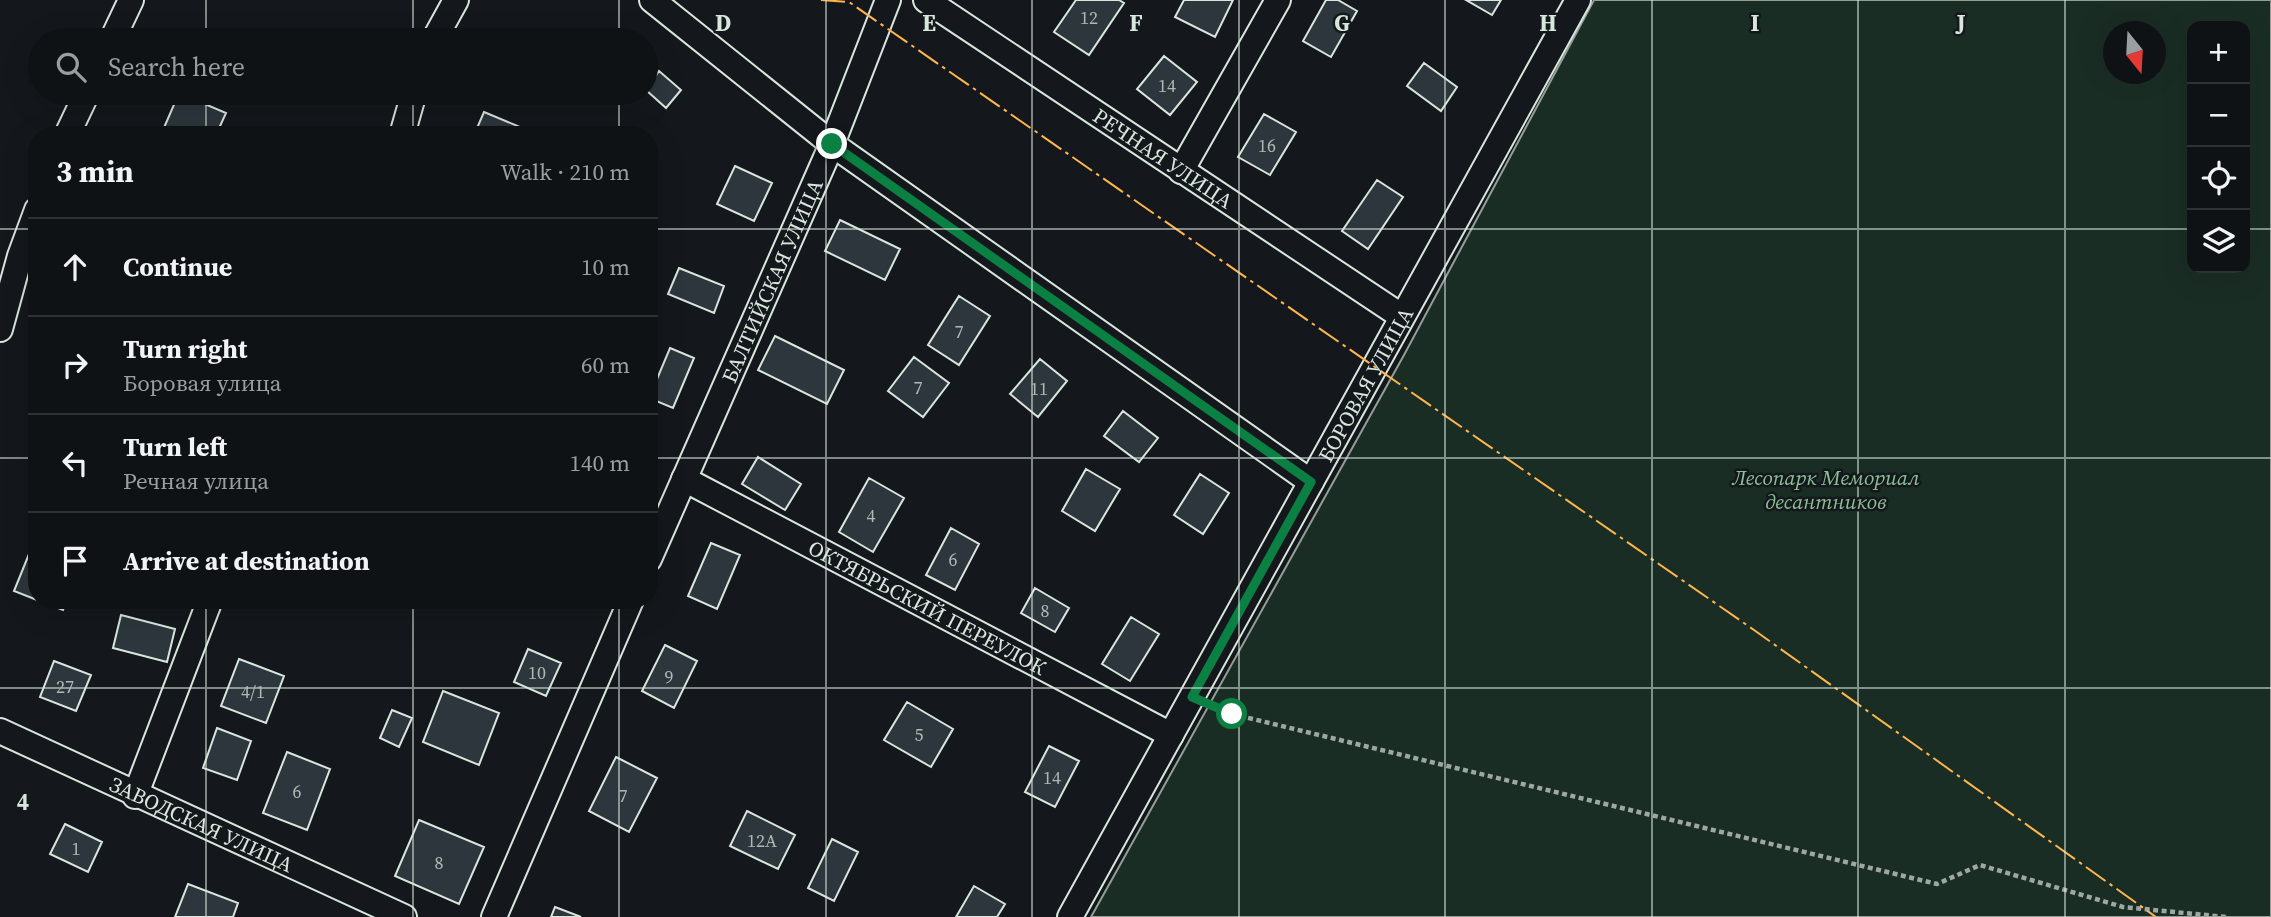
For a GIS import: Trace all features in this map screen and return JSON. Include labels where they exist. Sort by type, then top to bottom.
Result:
[{"type":"street","points":[[118,28],[131,0]]},
{"type":"street","points":[[441,28],[456,0]]},
{"type":"street","points":[[652,0],[832,144],[1311,482]]},
{"type":"street","name":"БАЛТИЙСКАЯ УЛИЦА","points":[[658,539],[832,144],[888,0]]},
{"type":"street","name":"РЕЧНАЯ УЛИЦА","points":[[926,0],[1401,316]]},
{"type":"street","points":[[1181,172],[1278,0]]},
{"type":"street","name":"БОРОВАЯ УЛИЦА","points":[[1070,917],[1578,0]]},
{"type":"street","points":[[71,126],[81,105]]},
{"type":"street","points":[[405,126],[411,105]]},
{"type":"street","points":[[0,329],[28,234]]},
{"type":"street","name":"ОКТЯБРЬСКИЙ ПЕРЕУЛОК","points":[[684,480],[1171,736]]},
{"type":"street","points":[[135,796],[207,609]]},
{"type":"street","points":[[494,917],[627,609]]},
{"type":"street","name":"ЗАВОДСКАЯ УЛИЦА","points":[[0,731],[135,796],[404,917]]},
{"type":"path","points":[[1192,697],[1232,714],[1937,884],[1980,865],[2123,906],[2226,917]]},
{"type":"green space","name":"Лесопарк Мемориал десантников","points":[[1594,0],[2271,0],[2271,917],[1091,917],[1404,355]]},
{"type":"building","points":[[1076,0],[1119,0],[1124,3],[1089,55],[1054,32]]},
{"type":"building","points":[[1184,0],[1233,0],[1215,37],[1175,17]]},
{"type":"building","points":[[1326,0],[1338,0],[1357,11],[1331,57],[1303,41]]},
{"type":"building","points":[[1466,0],[1501,0],[1492,15]]},
{"type":"building","points":[[1164,56],[1197,82],[1170,115],[1137,89]]},
{"type":"building","points":[[1424,63],[1457,87],[1441,111],[1407,86]]},
{"type":"building","points":[[658,72],[681,90],[666,108],[658,101]]},
{"type":"building","points":[[174,105],[207,105],[226,113],[220,126],[165,126]]},
{"type":"building","points":[[484,112],[518,126],[478,126]]},
{"type":"building","points":[[1264,114],[1296,132],[1270,175],[1238,157]]},
{"type":"building","points":[[735,166],[772,183],[754,221],[717,204]]},
{"type":"building","points":[[1377,180],[1403,197],[1368,249],[1342,231]]},
{"type":"building","points":[[840,220],[900,249],[885,280],[825,251]]},
{"type":"building","points":[[679,268],[724,286],[714,313],[668,294]]},
{"type":"building","points":[[959,296],[990,316],[959,365],[928,345]]},
{"type":"building","points":[[775,336],[844,370],[827,404],[758,370]]},
{"type":"building","points":[[670,348],[694,358],[673,408],[658,402],[658,377]]},
{"type":"building","points":[[914,357],[949,383],[923,417],[888,391]]},
{"type":"building","points":[[1040,359],[1067,381],[1038,417],[1010,394]]},
{"type":"building","points":[[1123,411],[1158,438],[1139,462],[1104,436]]},
{"type":"building","points":[[758,457],[801,484],[785,510],[742,484]]},
{"type":"building","points":[[1086,469],[1120,489],[1095,531],[1062,511]]},
{"type":"building","points":[[1200,474],[1229,493],[1203,534],[1174,515]]},
{"type":"building","points":[[869,478],[904,498],[873,552],[839,532]]},
{"type":"building","points":[[951,528],[979,544],[955,590],[926,575]]},
{"type":"building","points":[[711,543],[740,555],[717,609],[688,596]]},
{"type":"building","points":[[28,556],[28,596],[14,591]]},
{"type":"building","points":[[1035,588],[1069,608],[1055,632],[1021,613]]},
{"type":"building","points":[[121,615],[175,629],[167,662],[113,648]]},
{"type":"building","points":[[1131,617],[1159,634],[1130,681],[1102,664]]},
{"type":"building","points":[[665,645],[697,661],[674,708],[642,691]]},
{"type":"building","points":[[528,649],[561,663],[546,696],[514,682]]},
{"type":"building","points":[[239,659],[284,676],[266,723],[221,706]]},
{"type":"building","points":[[54,661],[91,675],[76,711],[40,697]]},
{"type":"building","points":[[443,691],[499,713],[479,765],[423,742]]},
{"type":"building","points":[[907,702],[953,729],[931,767],[884,740]]},
{"type":"building","points":[[392,710],[412,718],[399,747],[380,738]]},
{"type":"building","points":[[217,728],[251,741],[237,780],[203,768]]},
{"type":"building","points":[[1049,746],[1079,761],[1055,807],[1025,792]]},
{"type":"building","points":[[287,752],[330,769],[307,830],[263,813]]},
{"type":"building","points":[[616,757],[657,778],[629,832],[589,811]]},
{"type":"building","points":[[747,811],[795,835],[778,869],[730,846]]},
{"type":"building","points":[[419,820],[484,847],[459,904],[395,876]]},
{"type":"building","points":[[65,824],[102,842],[88,872],[50,854]]},
{"type":"building","points":[[832,839],[858,852],[834,901],[808,888]]},
{"type":"building","points":[[188,884],[238,903],[233,917],[175,917]]},
{"type":"building","points":[[974,886],[1005,904],[997,917],[956,917]]},
{"type":"building","points":[[555,907],[581,917],[551,917]]},
{"type":"power","points":[[821,0],[849,2],[1754,630],[2156,917]]},
{"type":"route","points":[[832,144],[1311,482],[1192,697],[1232,714]]}]
